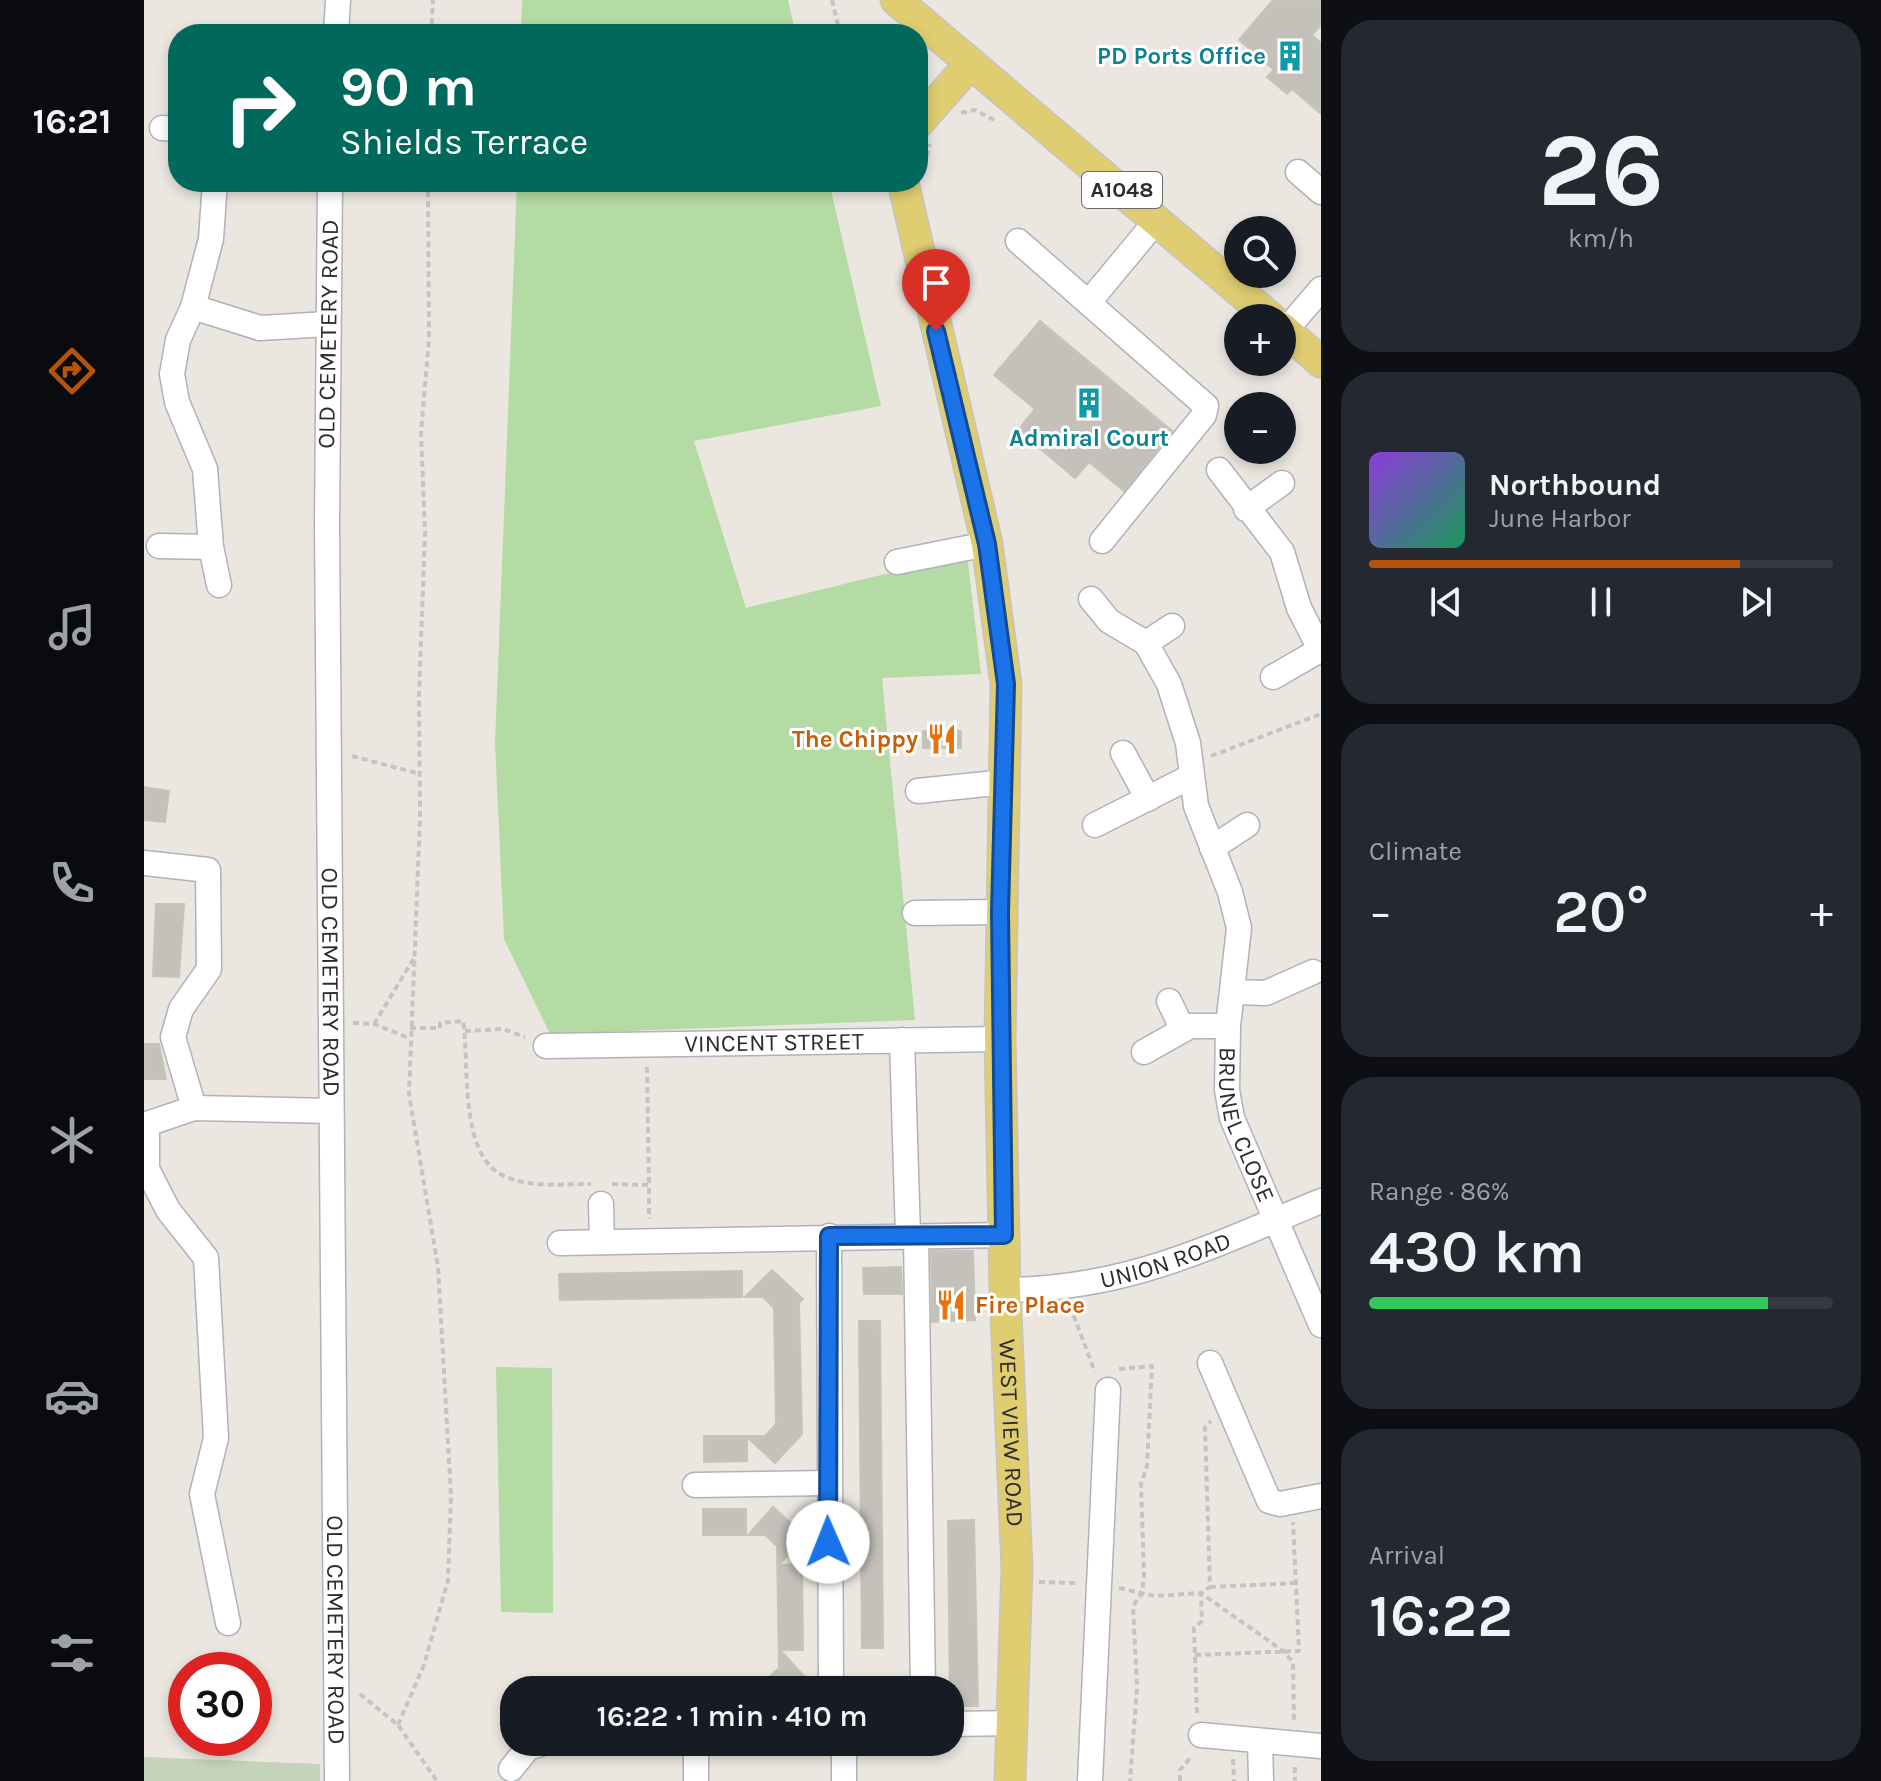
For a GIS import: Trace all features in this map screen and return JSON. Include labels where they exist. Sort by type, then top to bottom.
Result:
[{"type":"main road","points":[[896,0],[925,24]]},
{"type":"main road","points":[[928,27],[971,63],[928,125]]},
{"type":"main road","name":"A1048","points":[[971,63],[1254,304]]},
{"type":"main road","name":"WEST VIEW ROAD","points":[[915,192],[987,544],[1006,684],[1000,1039],[1016,1582],[1010,1781]]},
{"type":"main road","name":"A1048","points":[[1296,341],[1321,362]]},
{"type":"street","points":[[337,24],[338,0]]},
{"type":"street","points":[[1298,172],[1321,192]]},
{"type":"street","points":[[214,192],[211,239],[193,307],[174,356],[173,388],[205,469],[211,547],[219,585]]},
{"type":"street","name":"OLD CEMETERY ROAD","points":[[330,192],[329,750],[337,1781]]},
{"type":"street","points":[[1089,302],[1157,220]]},
{"type":"street","points":[[1018,241],[1206,406],[1204,415],[1102,541]]},
{"type":"street","points":[[1296,311],[1321,289]]},
{"type":"street","points":[[193,307],[260,328],[328,324]]},
{"type":"street","points":[[1219,470],[1282,552],[1299,608],[1321,651],[1273,677]]},
{"type":"street","points":[[1246,509],[1282,483]]},
{"type":"street","points":[[897,562],[987,544]]},
{"type":"street","points":[[159,546],[211,547]]},
{"type":"street","name":"BRUNEL CLOSE","points":[[1091,599],[1109,621],[1146,643],[1169,684],[1179,714],[1188,743],[1190,777],[1239,928],[1228,1026],[1227,1090],[1232,1118],[1321,1325]]},
{"type":"street","points":[[1146,643],[1172,626]]},
{"type":"street","points":[[1123,753],[1148,799]]},
{"type":"street","points":[[1095,825],[1190,777]]},
{"type":"street","points":[[918,791],[1005,782]]},
{"type":"street","points":[[1212,848],[1247,825]]},
{"type":"street","points":[[144,863],[208,870],[209,969],[181,1009],[173,1037],[194,1108]]},
{"type":"street","points":[[915,913],[1000,912]]},
{"type":"street","points":[[1233,992],[1266,993],[1313,972]]},
{"type":"street","points":[[1169,1001],[1183,1030]]},
{"type":"street","name":"BRUNEL CLOSE","points":[[1144,1052],[1183,1030],[1201,1025],[1228,1026]]},
{"type":"street","name":"VINCENT STREET","points":[[546,1046],[1000,1039]]},
{"type":"street","points":[[902,1040],[912,1236],[923,1676]]},
{"type":"street","points":[[228,1623],[202,1494],[216,1438],[206,1258],[168,1210],[147,1169],[146,1125],[194,1108],[331,1111]]},
{"type":"street","points":[[600,1191],[602,1242]]},
{"type":"street","name":"UNION ROAD","points":[[1005,1290],[1068,1288],[1155,1270],[1321,1201]]},
{"type":"street","points":[[560,1243],[1004,1235]]},
{"type":"street","points":[[829,1236],[827,1483],[831,1676]]},
{"type":"street","points":[[1210,1363],[1269,1501],[1292,1502],[1321,1496]]},
{"type":"street","points":[[1090,1781],[1099,1583],[1101,1381]]},
{"type":"street","points":[[695,1485],[827,1483]]},
{"type":"street","points":[[964,1724],[1014,1723]]},
{"type":"street","points":[[1198,1734],[1321,1746]]},
{"type":"street","points":[[1260,1741],[1261,1781]]},
{"type":"street","points":[[511,1769],[522,1756]]},
{"type":"street","points":[[696,1756],[696,1781]]},
{"type":"street","points":[[844,1756],[844,1781]]},
{"type":"path","points":[[432,24],[433,0]]},
{"type":"path","points":[[832,0],[838,24]]},
{"type":"path","points":[[950,121],[959,114],[975,110],[1000,122]]},
{"type":"path","points":[[398,1725],[424,1665],[448,1580],[451,1495],[438,1267],[409,1094],[409,1038],[417,954],[425,532],[421,433],[429,339],[428,192]]},
{"type":"path","points":[[1210,756],[1321,714]]},
{"type":"path","points":[[329,750],[420,774]]},
{"type":"path","points":[[374,1024],[417,954]]},
{"type":"path","points":[[410,1028],[440,1028],[440,1023],[463,1021],[472,1128],[481,1156],[503,1176],[600,1191],[649,1185]]},
{"type":"path","points":[[331,1023],[374,1024],[409,1038]]},
{"type":"path","points":[[465,1031],[503,1029]]},
{"type":"path","points":[[646,1044],[649,1241]]},
{"type":"path","points":[[1068,1288],[1071,1311],[1101,1381],[1152,1366],[1147,1466],[1141,1484],[1142,1593],[1133,1606],[1137,1687],[1130,1781]]},
{"type":"path","points":[[1210,1587],[1205,1427],[1214,1418],[1231,1411]]},
{"type":"path","points":[[1195,1655],[1299,1651],[1292,1502]]},
{"type":"path","points":[[1016,1582],[1099,1583],[1155,1596],[1201,1593],[1210,1587],[1296,1583]]},
{"type":"path","points":[[1201,1593],[1283,1651],[1293,1662],[1294,1744]]},
{"type":"path","points":[[1180,1781],[1180,1770],[1198,1734],[1194,1628],[1202,1621],[1201,1593]]},
{"type":"path","points":[[337,1684],[364,1696],[398,1725],[437,1781]]},
{"type":"green space","points":[[522,0],[788,0],[794,24],[521,24]]},
{"type":"green space","points":[[517,192],[831,192],[881,406],[694,441],[746,608],[967,554],[981,674],[882,678],[915,1020],[550,1034],[504,939],[495,743]]},
{"type":"green space","points":[[496,1367],[552,1368],[553,1613],[501,1612]]},
{"type":"green space","points":[[144,1757],[320,1764],[320,1781],[144,1781]]},
{"type":"building","name":"PD Ports Office","points":[[1273,0],[1321,0],[1321,25],[1312,35],[1321,43],[1321,114],[1292,89],[1287,94],[1267,77],[1274,70],[1239,40]]},
{"type":"building","name":"Admiral Court","points":[[1040,321],[1172,431],[1124,491],[1089,462],[1075,478],[1018,430],[1035,409],[994,375]]},
{"type":"building","name":"The Chippy","points":[[923,731],[961,731],[961,748],[923,748]]},
{"type":"building","points":[[144,787],[169,791],[165,822],[144,820]]},
{"type":"building","points":[[156,904],[184,904],[179,977],[153,976]]},
{"type":"building","points":[[144,1044],[159,1044],[166,1079],[144,1079]]},
{"type":"building","points":[[931,1251],[973,1251],[975,1320],[932,1322]]},
{"type":"building","points":[[901,1267],[902,1294],[864,1294],[863,1268]]},
{"type":"building","points":[[772,1270],[803,1299],[799,1303],[802,1434],[775,1463],[747,1437],[747,1461],[704,1462],[704,1436],[765,1436],[776,1424],[774,1308],[763,1297],[745,1297]]},
{"type":"building","points":[[742,1271],[742,1297],[560,1300],[559,1274]]},
{"type":"building","points":[[859,1321],[880,1321],[883,1648],[862,1648]]},
{"type":"building","points":[[773,1507],[805,1536],[779,1565],[802,1564],[803,1650],[780,1650],[804,1676],[770,1676],[779,1668],[777,1546],[765,1535],[748,1535]]},
{"type":"building","points":[[703,1509],[746,1509],[746,1535],[703,1535]]},
{"type":"building","points":[[974,1520],[978,1706],[964,1706],[964,1676],[950,1676],[948,1521]]},
{"type":"place","name":"PD Ports Office","points":[[1290,56]]},
{"type":"place","name":"Admiral Court","points":[[1089,403]]},
{"type":"place","name":"The Chippy","points":[[942,739]]},
{"type":"place","name":"Fire Place","points":[[951,1305]]},
{"type":"route","points":[[828,1542],[829,1236],[1004,1235],[1000,912],[1006,684],[987,544],[936,331]]}]
